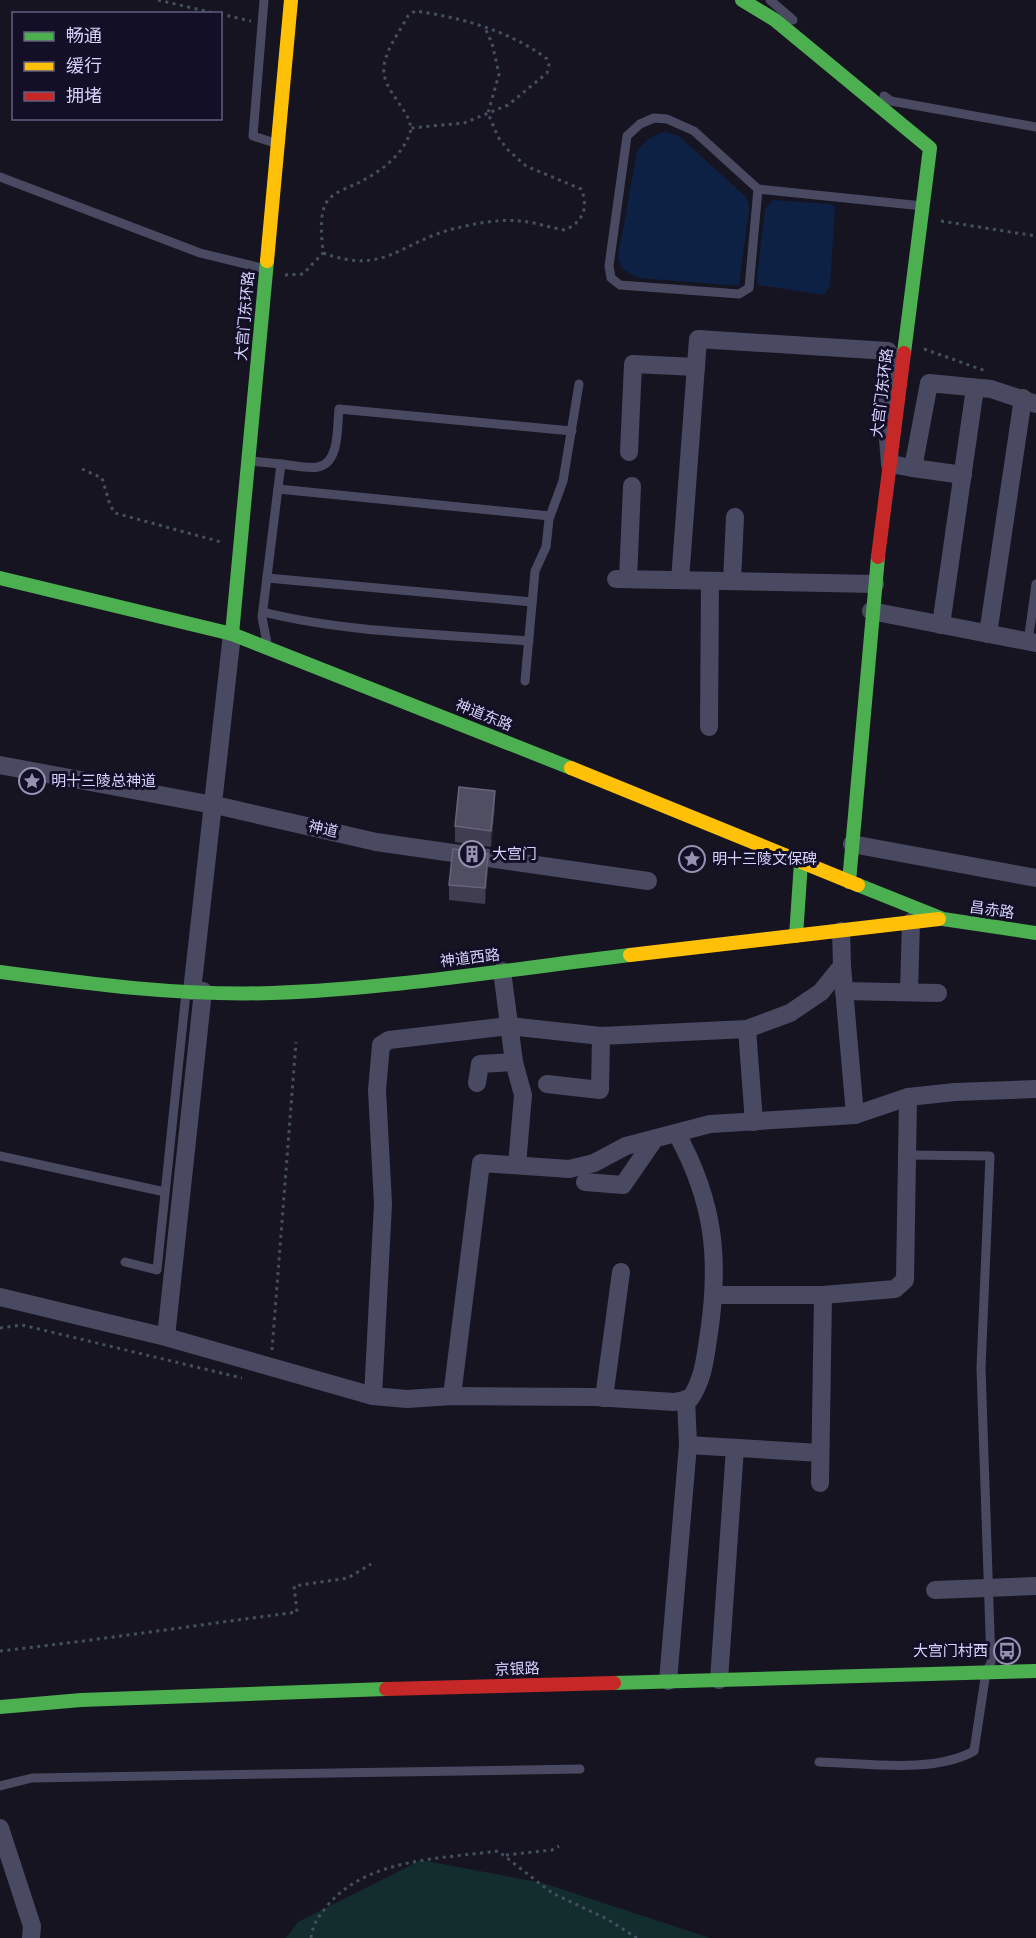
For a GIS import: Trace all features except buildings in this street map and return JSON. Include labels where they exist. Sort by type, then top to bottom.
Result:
[{"type":"main road","name":"大宫门东环路","points":[[232,634],[277,144],[272,64],[291,0]]},
{"type":"main road","name":"大宫门东环路","points":[[742,0],[775,20],[930,148],[871,611],[849,882]]},
{"type":"main road","name":"神道东路","points":[[0,578],[232,634],[393,696],[943,919]]},
{"type":"main road","points":[[796,936],[793,900],[801,862]]},
{"type":"main road","name":"神道西路","points":[[0,972],[134,990],[272,993],[395,983],[943,919]]},
{"type":"main road","name":"昌赤路","points":[[943,919],[1036,933]]},
{"type":"main road","name":"京银路","points":[[988,1668],[1036,1662]]},
{"type":"main road","name":"京银路","points":[[0,1707],[81,1700],[719,1676],[988,1668],[1036,1671]]},
{"type":"main road","name":"京银路","points":[[0,1694],[70,1689],[668,1678]]},
{"type":"street","points":[[680,580],[698,339],[888,351],[885,402],[890,464],[963,475]]},
{"type":"street","points":[[629,452],[633,364],[696,367]]},
{"type":"street","points":[[913,468],[929,383],[975,388],[1029,401],[988,634]]},
{"type":"street","points":[[941,625],[975,388]]},
{"type":"street","points":[[632,486],[622,579],[875,584]]},
{"type":"street","points":[[732,581],[735,517]]},
{"type":"street","points":[[709,727],[710,581]]},
{"type":"street","points":[[871,611],[1032,643]]},
{"type":"street","points":[[166,1337],[193,991],[232,634]]},
{"type":"street","name":"神道","points":[[0,765],[212,804],[376,842],[648,881]]},
{"type":"street","points":[[852,844],[1036,878]]},
{"type":"street","points":[[909,992],[911,922]]},
{"type":"street","points":[[841,931],[855,1115]]},
{"type":"street","points":[[373,1396],[383,1204],[377,1090],[381,1045],[389,1040],[509,1026],[600,1036],[747,1029],[798,1008],[821,992],[842,966]]},
{"type":"street","points":[[502,971],[514,1062],[523,1095],[517,1166]]},
{"type":"street","points":[[844,991],[938,993]]},
{"type":"street","points":[[747,1029],[754,1122]]},
{"type":"street","points":[[547,1084],[600,1090],[600,1036]]},
{"type":"street","points":[[477,1083],[480,1064],[514,1062]]},
{"type":"street","points":[[452,1396],[481,1163],[569,1169],[594,1164],[626,1146],[710,1124],[855,1115],[908,1097],[955,1092],[1036,1089]]},
{"type":"street","points":[[715,1295],[823,1295],[895,1289],[905,1280],[908,1097]]},
{"type":"street","points":[[0,1297],[166,1337],[373,1396],[407,1399],[452,1396],[604,1398],[674,1402],[690,1399],[702,1381],[715,1295],[714,1246],[705,1202],[691,1160],[677,1134]]},
{"type":"street","points":[[585,1182],[623,1185],[654,1140]]},
{"type":"street","points":[[604,1398],[621,1272]]},
{"type":"street","points":[[820,1483],[823,1295]]},
{"type":"street","points":[[668,1678],[688,1445],[686,1399]]},
{"type":"street","points":[[688,1445],[820,1453]]},
{"type":"street","points":[[719,1676],[735,1448]]},
{"type":"street","points":[[936,1590],[1036,1586]]},
{"type":"street","points":[[0,1828],[32,1926],[31,1938]]},
{"type":"lane","points":[[264,0],[262,23],[272,64],[253,136],[277,144]]},
{"type":"lane","points":[[770,0],[804,29]]},
{"type":"lane","points":[[873,87],[891,101],[1036,127]]},
{"type":"lane","points":[[758,189],[749,288],[739,294],[620,285],[611,278],[609,266],[627,136],[640,124],[654,118],[667,119],[694,131],[758,189],[922,212]]},
{"type":"lane","points":[[0,177],[191,250],[266,272]]},
{"type":"lane","points":[[525,681],[535,572],[546,547],[550,516],[562,481],[579,384]]},
{"type":"lane","points":[[248,460],[319,467],[330,460],[335,447],[339,409],[572,431]]},
{"type":"lane","points":[[268,648],[263,612],[281,464]]},
{"type":"lane","points":[[278,489],[550,516]]},
{"type":"lane","points":[[267,578],[532,602]]},
{"type":"lane","points":[[1032,643],[1036,584]]},
{"type":"lane","points":[[263,612],[289,618],[332,623],[529,642]]},
{"type":"lane","points":[[125,1262],[157,1270],[165,1192],[193,991]]},
{"type":"lane","points":[[819,1762],[932,1764],[961,1758],[974,1751],[988,1668],[988,1588],[981,1368],[990,1156],[907,1155]]},
{"type":"lane","points":[[0,1156],[165,1192]]},
{"type":"lane","points":[[0,1786],[32,1778],[580,1769]]},
{"type":"path","points":[[158,0],[210,12]]},
{"type":"path","points":[[266,272],[303,274],[323,253],[321,221],[327,201],[336,193],[376,175],[402,149],[411,128],[404,112],[386,85],[384,64],[408,16],[415,11],[437,14],[485,28],[504,34],[547,59],[549,65],[540,81],[508,105],[453,125],[425,125],[411,128]]},
{"type":"path","points":[[222,15],[262,23]]},
{"type":"path","points":[[323,253],[344,261],[369,262],[385,259],[424,237],[487,222],[521,221],[565,230],[580,220],[585,208],[581,189],[526,166],[508,150],[498,137],[488,113],[499,74],[492,43],[485,28]]},
{"type":"path","points":[[922,212],[1036,236]]},
{"type":"path","points":[[905,343],[987,371]]},
{"type":"path","points":[[82,469],[102,478],[110,505],[115,513],[240,547]]},
{"type":"path","points":[[271,1367],[296,1042]]},
{"type":"path","points":[[0,1328],[22,1325],[244,1378]]},
{"type":"path","points":[[0,1650],[108,1639],[161,1629],[297,1612],[294,1586],[348,1578],[372,1564]]},
{"type":"path","points":[[504,1856],[552,1850],[559,1846]]},
{"type":"path","points":[[311,1938],[313,1924],[335,1897],[362,1878],[380,1869],[498,1851],[552,1893],[608,1919],[637,1938]]},
{"type":"green space","points":[[421,1860],[543,1883],[710,1938],[286,1938],[298,1922]]},
{"type":"water","points":[[666,132],[679,136],[747,198],[749,209],[739,286],[639,278],[622,269],[618,257],[637,151],[650,138]]},
{"type":"water","points":[[772,200],[830,204],[835,207],[830,286],[824,295],[758,285],[765,209]]},
{"type":"traffic: fast","points":[[742,0],[775,20],[930,148],[904,353]]},
{"type":"traffic: fast","points":[[232,634],[267,261]]},
{"type":"traffic: fast","points":[[849,882],[878,557]]},
{"type":"traffic: fast","points":[[0,578],[232,634],[571,768]]},
{"type":"traffic: fast","points":[[796,936],[801,862]]},
{"type":"traffic: fast","points":[[858,885],[943,919],[1036,933]]},
{"type":"traffic: fast","points":[[0,972],[169,991],[272,993],[406,983],[630,955]]},
{"type":"traffic: fast","points":[[614,1683],[1036,1671]]},
{"type":"traffic: fast","points":[[0,1707],[81,1700],[386,1689]]},
{"type":"traffic: slow","points":[[267,261],[291,0]]},
{"type":"traffic: slow","points":[[571,768],[858,885]]},
{"type":"traffic: slow","points":[[630,955],[939,919]]},
{"type":"traffic: jam","points":[[878,557],[904,353]]},
{"type":"traffic: jam","points":[[386,1689],[614,1683]]},
{"type":"place","name":"明十三陵总神道","points":[[32,781]]},
{"type":"place","name":"大宫门","points":[[472,854]]},
{"type":"place","name":"明十三陵文保碑","points":[[692,859]]},
{"type":"place","name":"大宫门村西","points":[[1007,1651]]}]
